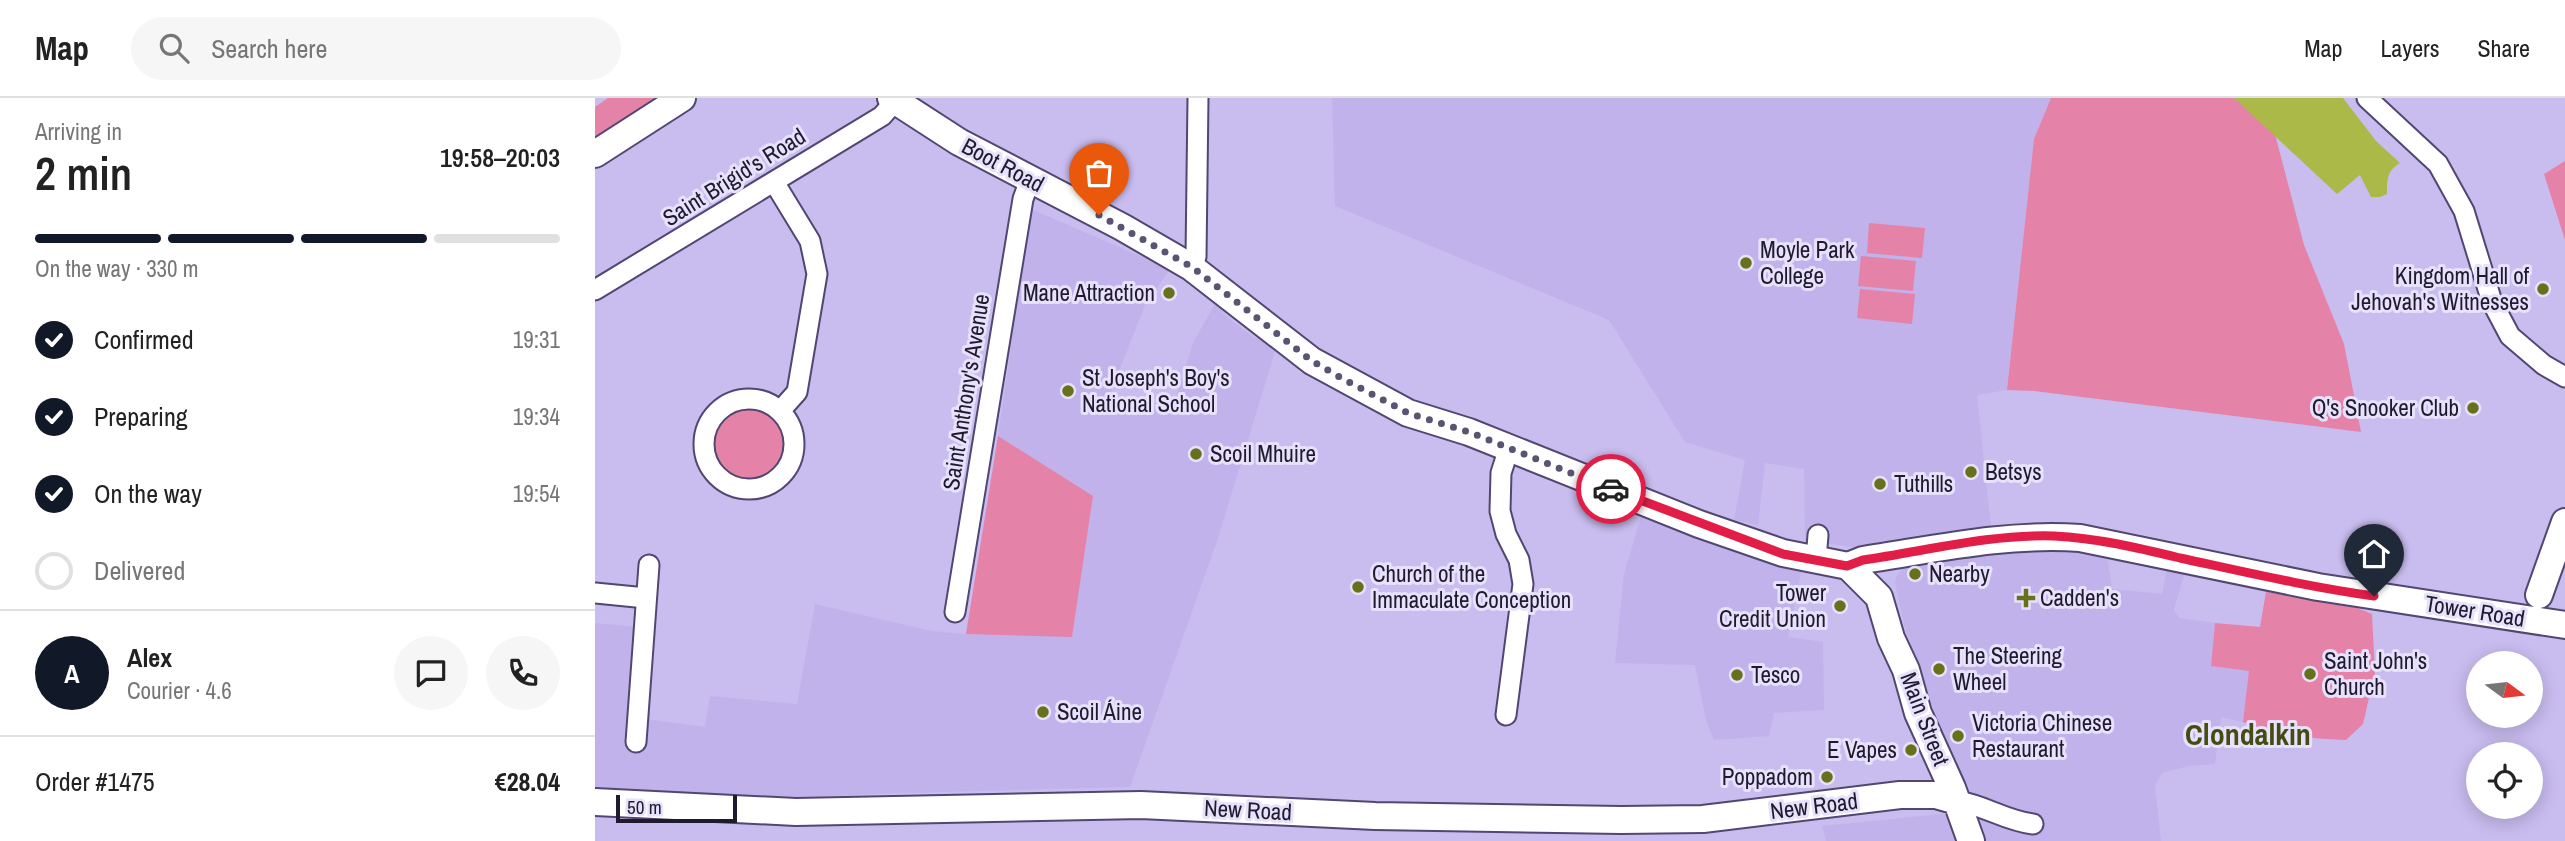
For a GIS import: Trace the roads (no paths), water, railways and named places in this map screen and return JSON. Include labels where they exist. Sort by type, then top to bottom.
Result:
[{"type":"street","points":[[595,154],[682,98]]},
{"type":"street","points":[[1192,267],[1196,257],[1198,98]]},
{"type":"street","points":[[2367,98],[2438,164],[2464,211],[2492,302],[2510,335],[2544,365],[2565,377]]},
{"type":"street","name":"Boot Road","points":[[893,99],[938,129],[1192,267],[1312,361],[1408,413],[1509,448],[1699,524],[1783,554],[1817,548],[1847,566]]},
{"type":"street","name":"Saint Brigid's Road","points":[[595,290],[882,116],[893,99]]},
{"type":"street","name":"Saint Anthony's Avenue","points":[[955,612],[1023,199],[1030,180]]},
{"type":"street","points":[[774,182],[810,241],[817,274],[797,393],[780,411]]},
{"type":"street","points":[[742,399],[767,402],[780,411],[789,422],[793,436],[789,464],[780,476],[769,484],[740,488],[715,474],[704,449],[709,423],[717,411],[742,399]]},
{"type":"street","points":[[1506,715],[1523,584],[1519,560],[1506,534],[1500,511],[1501,473],[1509,448]]},
{"type":"street","points":[[2517,618],[2525,606],[2539,594],[2565,522]]},
{"type":"street","name":"Tower Road","points":[[1847,566],[1863,560],[1989,539],[2040,536],[2080,538],[2318,587],[2560,625]]},
{"type":"street","name":"Main Street","points":[[1888,556],[1879,597],[1891,638],[1906,670],[1918,712],[1951,785],[1971,841]]},
{"type":"street","points":[[636,742],[649,565]]},
{"type":"street","name":"Main Street","points":[[1847,566],[1879,597]]},
{"type":"street","points":[[595,593],[646,598]]},
{"type":"street","points":[[2539,594],[2548,617],[2560,625]]},
{"type":"street","points":[[1951,785],[1974,804],[2015,822],[2033,824]]},
{"type":"street","name":"New Road","points":[[595,802],[796,812],[1141,805],[1368,815],[1703,819],[1900,795],[1936,795],[1951,785]]},
{"type":"place","name":"Moyle Park College","points":[[1746,263]]},
{"type":"place","name":"Kingdom Hall of Jehovah's Witnesses","points":[[2543,289]]},
{"type":"place","name":"Mane Attraction","points":[[1169,293]]},
{"type":"place","name":"St Joseph's Boy's National School","points":[[1068,391]]},
{"type":"place","name":"Q's Snooker Club","points":[[2473,408]]},
{"type":"place","name":"Scoil Mhuire","points":[[1196,454]]},
{"type":"place","name":"Betsys","points":[[1971,472]]},
{"type":"place","name":"Tuthills","points":[[1880,484]]},
{"type":"place","name":"Nearby","points":[[1915,574]]},
{"type":"place","name":"Church of the Immaculate Conception","points":[[1358,587]]},
{"type":"place","name":"Cadden's","points":[[2026,598]]},
{"type":"place","name":"Tower Credit Union","points":[[1840,606]]},
{"type":"place","name":"The Steering Wheel","points":[[1939,669]]},
{"type":"place","name":"Saint John's Church","points":[[2310,674]]},
{"type":"place","name":"Tesco","points":[[1737,675]]},
{"type":"place","name":"Scoil Áine","points":[[1043,712]]},
{"type":"place","name":"Victoria Chinese Restaurant","points":[[1958,736]]},
{"type":"place","name":"E Vapes","points":[[1911,750]]},
{"type":"place","name":"Poppadom","points":[[1827,777]]},
{"type":"district","name":"Clondalkin","points":[[2248,735]]}]
